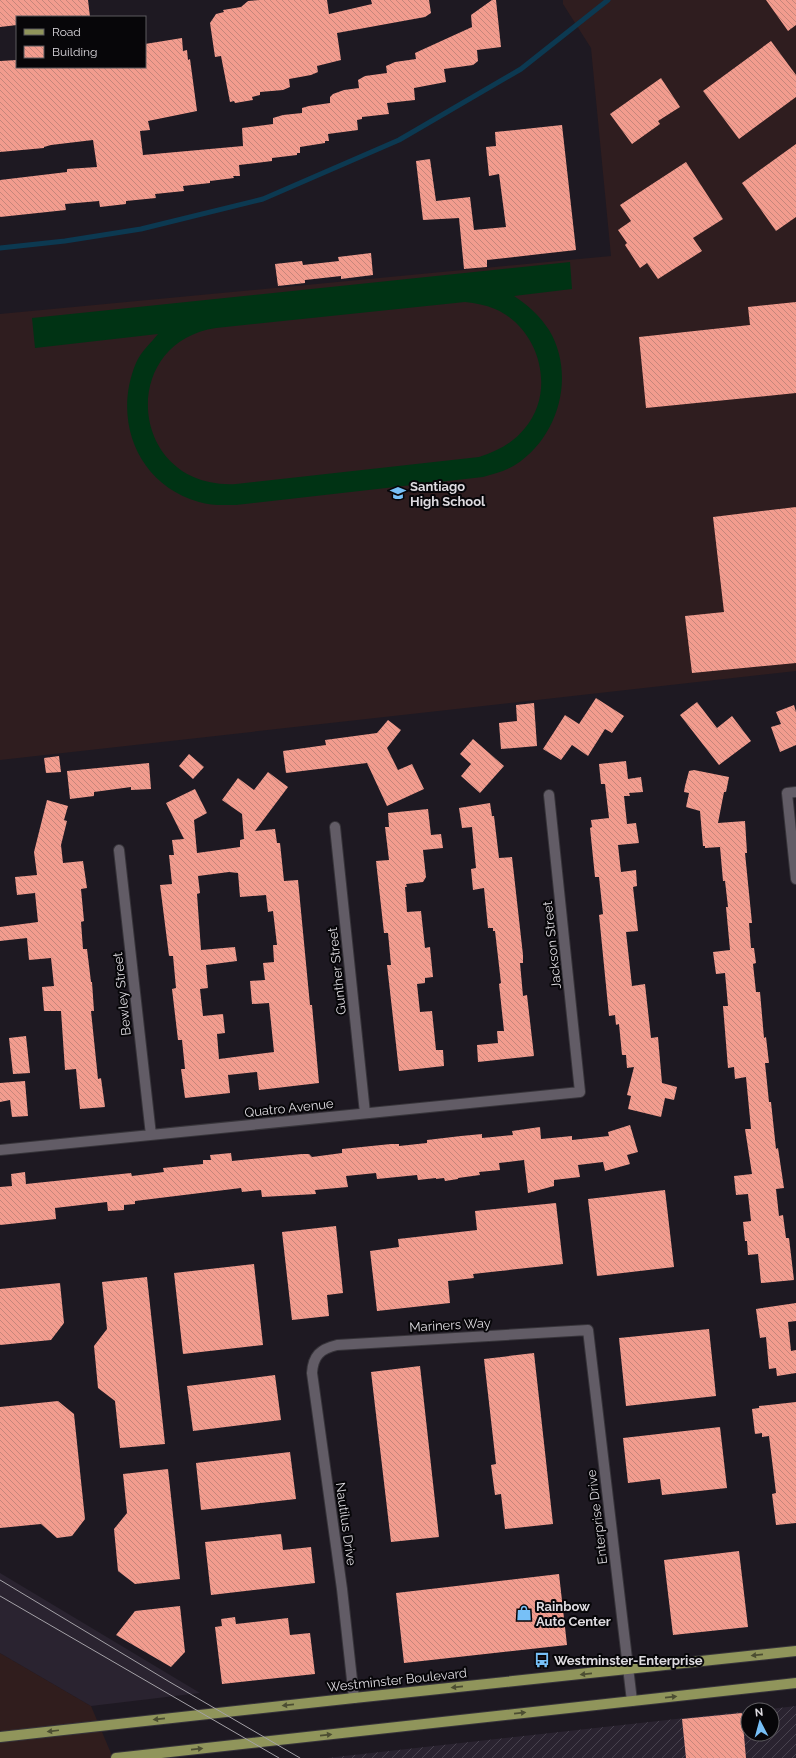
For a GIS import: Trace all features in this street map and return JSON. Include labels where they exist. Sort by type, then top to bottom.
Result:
[{"type":"main road","name":"Westminster Boulevard","points":[[0,1737],[796,1651]]},
{"type":"main road","points":[[116,1758],[796,1683]]},
{"type":"street","points":[[796,792],[787,793],[796,879]]},
{"type":"street","name":"Jackson Street","points":[[549,795],[580,1092]]},
{"type":"street","name":"Gunther Street","points":[[336,827],[365,1113]]},
{"type":"street","name":"Bewley Street","points":[[119,850],[151,1135]]},
{"type":"street","name":"Quatro Avenue","points":[[0,1150],[580,1092]]},
{"type":"street","name":"Mariners Way","points":[[316,1356],[326,1348],[337,1345],[588,1330]]},
{"type":"street","name":"Enterprise Drive","points":[[588,1330],[632,1701]]},
{"type":"street","name":"Nautilus Drive","points":[[316,1356],[312,1364],[312,1373],[342,1590],[354,1698]]},
{"type":"shaded area","name":"Santiago High School","points":[[563,0],[796,0],[796,671],[0,760],[0,314],[611,256],[591,48],[563,4]]},
{"type":"shaded area","points":[[0,1573],[200,1693],[91,1706],[0,1653]]},
{"type":"shaded area","points":[[0,1653],[91,1706],[113,1758],[0,1758]]},
{"type":"shaded area","points":[[796,1706],[796,1758],[327,1758],[740,1712],[740,1742],[780,1742],[780,1708]]},
{"type":"green space","points":[[570,262],[572,289],[514,296],[533,311],[549,330],[557,348],[561,366],[562,385],[559,404],[552,422],[543,438],[530,453],[515,465],[503,471],[483,477],[236,505],[208,504],[199,502],[178,493],[160,481],[146,466],[136,448],[129,428],[127,406],[129,385],[138,359],[158,334],[35,348],[32,318]],"holes":[[[465,302],[480,304],[495,309],[510,318],[523,330],[532,345],[538,361],[541,379],[540,396],[535,413],[525,428],[515,438],[505,446],[493,452],[479,457],[236,484],[200,480],[174,464],[156,441],[148,414],[150,386],[162,360],[184,339],[216,328]]]},
{"type":"building","points":[[0,0],[88,0],[90,16],[16,16],[16,25],[0,27]]},
{"type":"building","points":[[327,0],[329,14],[372,4],[371,0],[429,0],[431,13],[425,17],[337,33],[341,60],[317,66],[318,72],[311,75],[289,79],[290,87],[283,90],[260,92],[260,95],[252,97],[253,100],[235,103],[234,101],[230,102],[221,56],[215,57],[210,23],[216,14],[224,12],[223,10],[241,7],[248,1]]},
{"type":"building","points":[[492,0],[496,0],[501,47],[477,50],[478,61],[473,65],[444,69],[446,82],[414,88],[415,100],[387,103],[389,114],[362,117],[362,119],[357,120],[358,130],[328,134],[329,141],[300,147],[300,153],[297,153],[297,155],[272,158],[272,161],[239,165],[240,176],[210,181],[210,183],[183,186],[184,191],[155,194],[156,198],[126,201],[126,204],[100,207],[99,201],[65,204],[66,210],[0,217],[0,180],[67,172],[67,169],[97,167],[93,140],[51,145],[44,148],[0,152],[0,61],[16,60],[16,68],[146,68],[146,44],[182,38],[183,51],[187,50],[188,60],[190,59],[197,111],[148,121],[150,130],[140,131],[143,155],[243,146],[242,128],[273,124],[273,118],[283,115],[302,113],[302,108],[330,103],[330,97],[333,94],[344,90],[359,88],[358,80],[365,76],[387,73],[386,66],[395,62],[416,59],[415,53],[472,27],[471,15]]},
{"type":"building","points":[[766,0],[796,0],[796,25],[788,31]]},
{"type":"building","points":[[771,41],[796,75],[796,97],[739,139],[703,91]]},
{"type":"building","points":[[661,78],[680,107],[658,121],[660,124],[632,144],[610,114]]},
{"type":"building","points":[[562,125],[576,250],[487,260],[487,267],[464,269],[459,218],[423,220],[416,161],[430,159],[436,201],[470,197],[474,230],[506,227],[499,174],[489,176],[486,147],[496,146],[495,132]]},
{"type":"building","points":[[796,144],[796,217],[776,231],[742,183]]},
{"type":"building","points":[[686,162],[723,219],[693,238],[702,251],[658,279],[647,263],[640,268],[625,245],[627,243],[618,230],[631,221],[620,205]]},
{"type":"building","points":[[371,253],[373,275],[341,279],[341,276],[305,280],[305,283],[278,286],[275,264],[302,261],[303,265],[339,261],[338,257]]},
{"type":"building","points":[[796,302],[796,393],[646,408],[639,337],[750,325],[748,307]]},
{"type":"building","points":[[796,507],[796,663],[692,673],[685,616],[724,612],[713,517]]},
{"type":"building","points":[[596,698],[624,716],[612,733],[605,729],[588,756],[572,745],[561,760],[543,749],[565,715],[579,724]]},
{"type":"building","points":[[697,702],[717,728],[732,716],[751,741],[719,765],[680,715]]},
{"type":"building","points":[[534,703],[537,746],[501,749],[499,723],[517,721],[516,705]]},
{"type":"building","points":[[794,705],[796,712],[796,745],[780,752],[771,727],[781,724],[776,712]]},
{"type":"building","points":[[388,720],[401,730],[387,748],[398,770],[412,764],[424,789],[387,806],[367,763],[286,773],[283,751],[326,745],[325,740],[377,733]]},
{"type":"building","points":[[473,739],[504,766],[480,793],[461,776],[471,764],[460,754]]},
{"type":"building","points":[[189,754],[204,767],[193,779],[179,766]]},
{"type":"building","points":[[59,756],[61,772],[46,773],[44,758]]},
{"type":"building","points":[[626,761],[628,779],[641,777],[643,792],[629,793],[630,796],[624,796],[627,824],[636,823],[639,843],[618,845],[621,872],[636,870],[637,886],[633,887],[638,931],[626,932],[632,986],[645,984],[651,1038],[658,1037],[662,1083],[677,1087],[674,1100],[665,1098],[661,1117],[628,1109],[631,1096],[627,1095],[634,1067],[627,1068],[626,1055],[622,1055],[619,1024],[616,1025],[615,1015],[609,1016],[599,915],[603,914],[599,877],[595,877],[590,828],[592,827],[591,820],[609,818],[605,784],[601,784],[599,764]]},
{"type":"building","points":[[149,763],[151,789],[131,790],[131,787],[94,792],[94,796],[70,799],[67,771]]},
{"type":"building","points":[[694,770],[729,777],[726,792],[724,792],[718,823],[745,821],[747,853],[745,853],[752,923],[749,923],[751,948],[754,948],[756,963],[753,964],[756,992],[760,992],[764,1038],[766,1037],[769,1063],[765,1063],[769,1102],[771,1102],[776,1149],[778,1148],[784,1188],[776,1189],[779,1216],[783,1215],[786,1238],[789,1238],[794,1280],[761,1283],[758,1254],[748,1255],[747,1241],[745,1241],[743,1222],[751,1221],[748,1194],[736,1195],[734,1176],[752,1174],[745,1129],[751,1129],[746,1077],[735,1079],[734,1067],[728,1068],[723,1006],[728,1006],[725,973],[716,974],[713,952],[730,950],[726,907],[728,907],[725,881],[723,881],[720,847],[705,848],[705,846],[703,846],[700,811],[686,807],[689,793],[684,792],[685,786],[689,771]]},
{"type":"building","points":[[268,772],[288,787],[255,831],[275,829],[277,843],[280,843],[284,881],[298,880],[319,1083],[259,1090],[257,1072],[228,1075],[230,1093],[185,1098],[181,1069],[185,1069],[182,1040],[178,1040],[172,989],[176,988],[173,956],[169,956],[160,885],[172,884],[169,855],[174,855],[172,840],[184,839],[166,803],[195,789],[207,813],[194,820],[197,853],[240,847],[240,840],[244,839],[242,814],[222,800],[238,778],[254,790]],"holes":[[[229,872],[238,873],[240,897],[266,895],[268,912],[273,911],[277,945],[273,945],[274,962],[263,963],[265,980],[250,981],[252,1004],[269,1003],[274,1052],[219,1059],[217,1034],[225,1033],[223,1014],[203,1016],[200,989],[208,988],[206,965],[237,961],[235,947],[201,950],[197,894],[200,893],[198,876]]]},
{"type":"building","points":[[47,800],[68,806],[64,820],[67,821],[61,845],[63,863],[83,861],[87,888],[81,889],[84,921],[81,922],[83,949],[87,949],[92,982],[94,1011],[91,1011],[98,1079],[101,1078],[105,1107],[80,1109],[76,1069],[65,1070],[61,1011],[44,1011],[42,987],[54,986],[51,958],[29,960],[27,938],[0,941],[0,927],[38,922],[35,893],[17,895],[15,877],[37,875],[34,852]]},
{"type":"building","points":[[490,803],[492,816],[494,816],[499,858],[512,857],[523,955],[523,963],[520,963],[523,996],[527,995],[534,1056],[478,1062],[477,1045],[498,1043],[497,1031],[504,1031],[499,984],[501,983],[495,931],[493,931],[493,928],[488,928],[484,888],[473,890],[471,869],[476,868],[472,827],[462,828],[459,808]]},
{"type":"building","points":[[428,809],[431,835],[441,834],[443,848],[423,850],[426,877],[423,882],[406,884],[407,887],[405,887],[407,912],[421,911],[425,948],[430,947],[433,977],[425,978],[425,983],[417,984],[420,1012],[432,1011],[436,1050],[443,1050],[444,1066],[399,1071],[387,965],[391,965],[388,933],[384,933],[376,861],[389,860],[385,827],[389,827],[388,813]]},
{"type":"building","points":[[26,1036],[30,1073],[13,1074],[9,1038]]},
{"type":"building","points":[[25,1081],[28,1116],[12,1117],[10,1100],[0,1102],[0,1083]]},
{"type":"building","points":[[630,1125],[638,1152],[627,1155],[630,1164],[605,1171],[603,1162],[578,1165],[580,1177],[554,1180],[554,1186],[528,1193],[524,1160],[499,1163],[500,1170],[479,1172],[480,1175],[445,1181],[444,1178],[418,1180],[417,1175],[377,1179],[376,1173],[346,1176],[348,1187],[315,1190],[316,1194],[262,1197],[261,1190],[242,1192],[241,1188],[135,1201],[135,1204],[124,1205],[124,1210],[108,1211],[107,1202],[55,1208],[56,1219],[0,1225],[0,1187],[12,1186],[11,1174],[25,1172],[26,1184],[131,1173],[132,1176],[164,1172],[163,1168],[203,1164],[203,1160],[211,1160],[210,1155],[231,1153],[232,1161],[302,1154],[309,1154],[312,1157],[342,1153],[342,1149],[391,1144],[399,1144],[399,1146],[427,1143],[427,1140],[482,1134],[482,1138],[513,1135],[512,1131],[540,1127],[541,1139],[572,1136],[572,1140],[609,1136],[608,1132]]},
{"type":"building","points":[[665,1190],[674,1267],[597,1276],[588,1199]]},
{"type":"building","points":[[556,1203],[563,1264],[473,1274],[474,1278],[448,1281],[450,1303],[377,1311],[370,1251],[399,1247],[398,1239],[477,1230],[475,1211]]},
{"type":"building","points":[[336,1226],[343,1293],[327,1295],[329,1316],[292,1320],[282,1232]]},
{"type":"building","points":[[254,1264],[263,1345],[183,1354],[174,1273]]},
{"type":"building","points":[[147,1277],[165,1444],[120,1448],[115,1401],[98,1388],[94,1346],[107,1329],[102,1282]]},
{"type":"building","points":[[60,1283],[64,1323],[51,1340],[0,1345],[0,1289]]},
{"type":"building","points":[[796,1303],[796,1321],[788,1322],[791,1351],[796,1350],[796,1373],[777,1376],[776,1368],[769,1369],[766,1337],[760,1338],[756,1309]]},
{"type":"building","points":[[709,1329],[716,1396],[626,1406],[619,1338]]},
{"type":"building","points":[[534,1353],[553,1524],[505,1529],[501,1494],[495,1495],[491,1465],[496,1464],[484,1359]]},
{"type":"building","points":[[420,1366],[439,1537],[391,1542],[371,1372]]},
{"type":"building","points":[[275,1375],[281,1420],[193,1431],[187,1386]]},
{"type":"building","points":[[58,1401],[74,1414],[85,1519],[72,1536],[57,1538],[41,1524],[0,1528],[0,1407]]},
{"type":"building","points":[[796,1402],[796,1523],[776,1525],[772,1494],[776,1493],[769,1436],[762,1437],[762,1433],[755,1434],[752,1409],[759,1408],[759,1406]]},
{"type":"building","points":[[720,1427],[727,1488],[662,1495],[660,1479],[628,1483],[623,1438]]},
{"type":"building","points":[[290,1452],[296,1499],[201,1510],[196,1463]]},
{"type":"building","points":[[168,1469],[180,1579],[135,1584],[118,1571],[114,1529],[127,1513],[123,1474]]},
{"type":"building","points":[[281,1534],[283,1550],[311,1547],[315,1583],[211,1595],[205,1542]]},
{"type":"building","points":[[739,1551],[748,1627],[673,1635],[664,1560]]},
{"type":"building","points":[[559,1574],[567,1645],[404,1663],[396,1593]]},
{"type":"building","points":[[180,1606],[185,1652],[171,1667],[116,1635],[135,1611]]},
{"type":"building","points":[[235,1617],[236,1624],[288,1618],[290,1635],[310,1633],[315,1674],[222,1684],[215,1627],[222,1626],[221,1619]]},
{"type":"building","points":[[740,1713],[740,1742],[745,1742],[746,1758],[686,1758],[682,1719]]},
{"type":"waterway","points":[[0,248],[65,241],[141,229],[263,199],[399,140],[521,69],[608,0]]},
{"type":"tram line","points":[[0,1580],[300,1758]]},
{"type":"tram line","points":[[0,1596],[279,1758]]},
{"type":"place","name":"Santiago High School","points":[[398,493]]},
{"type":"place","name":"Rainbow Auto Center","points":[[524,1613]]},
{"type":"place","name":"Westminster-Enterprise","points":[[542,1660]]}]
